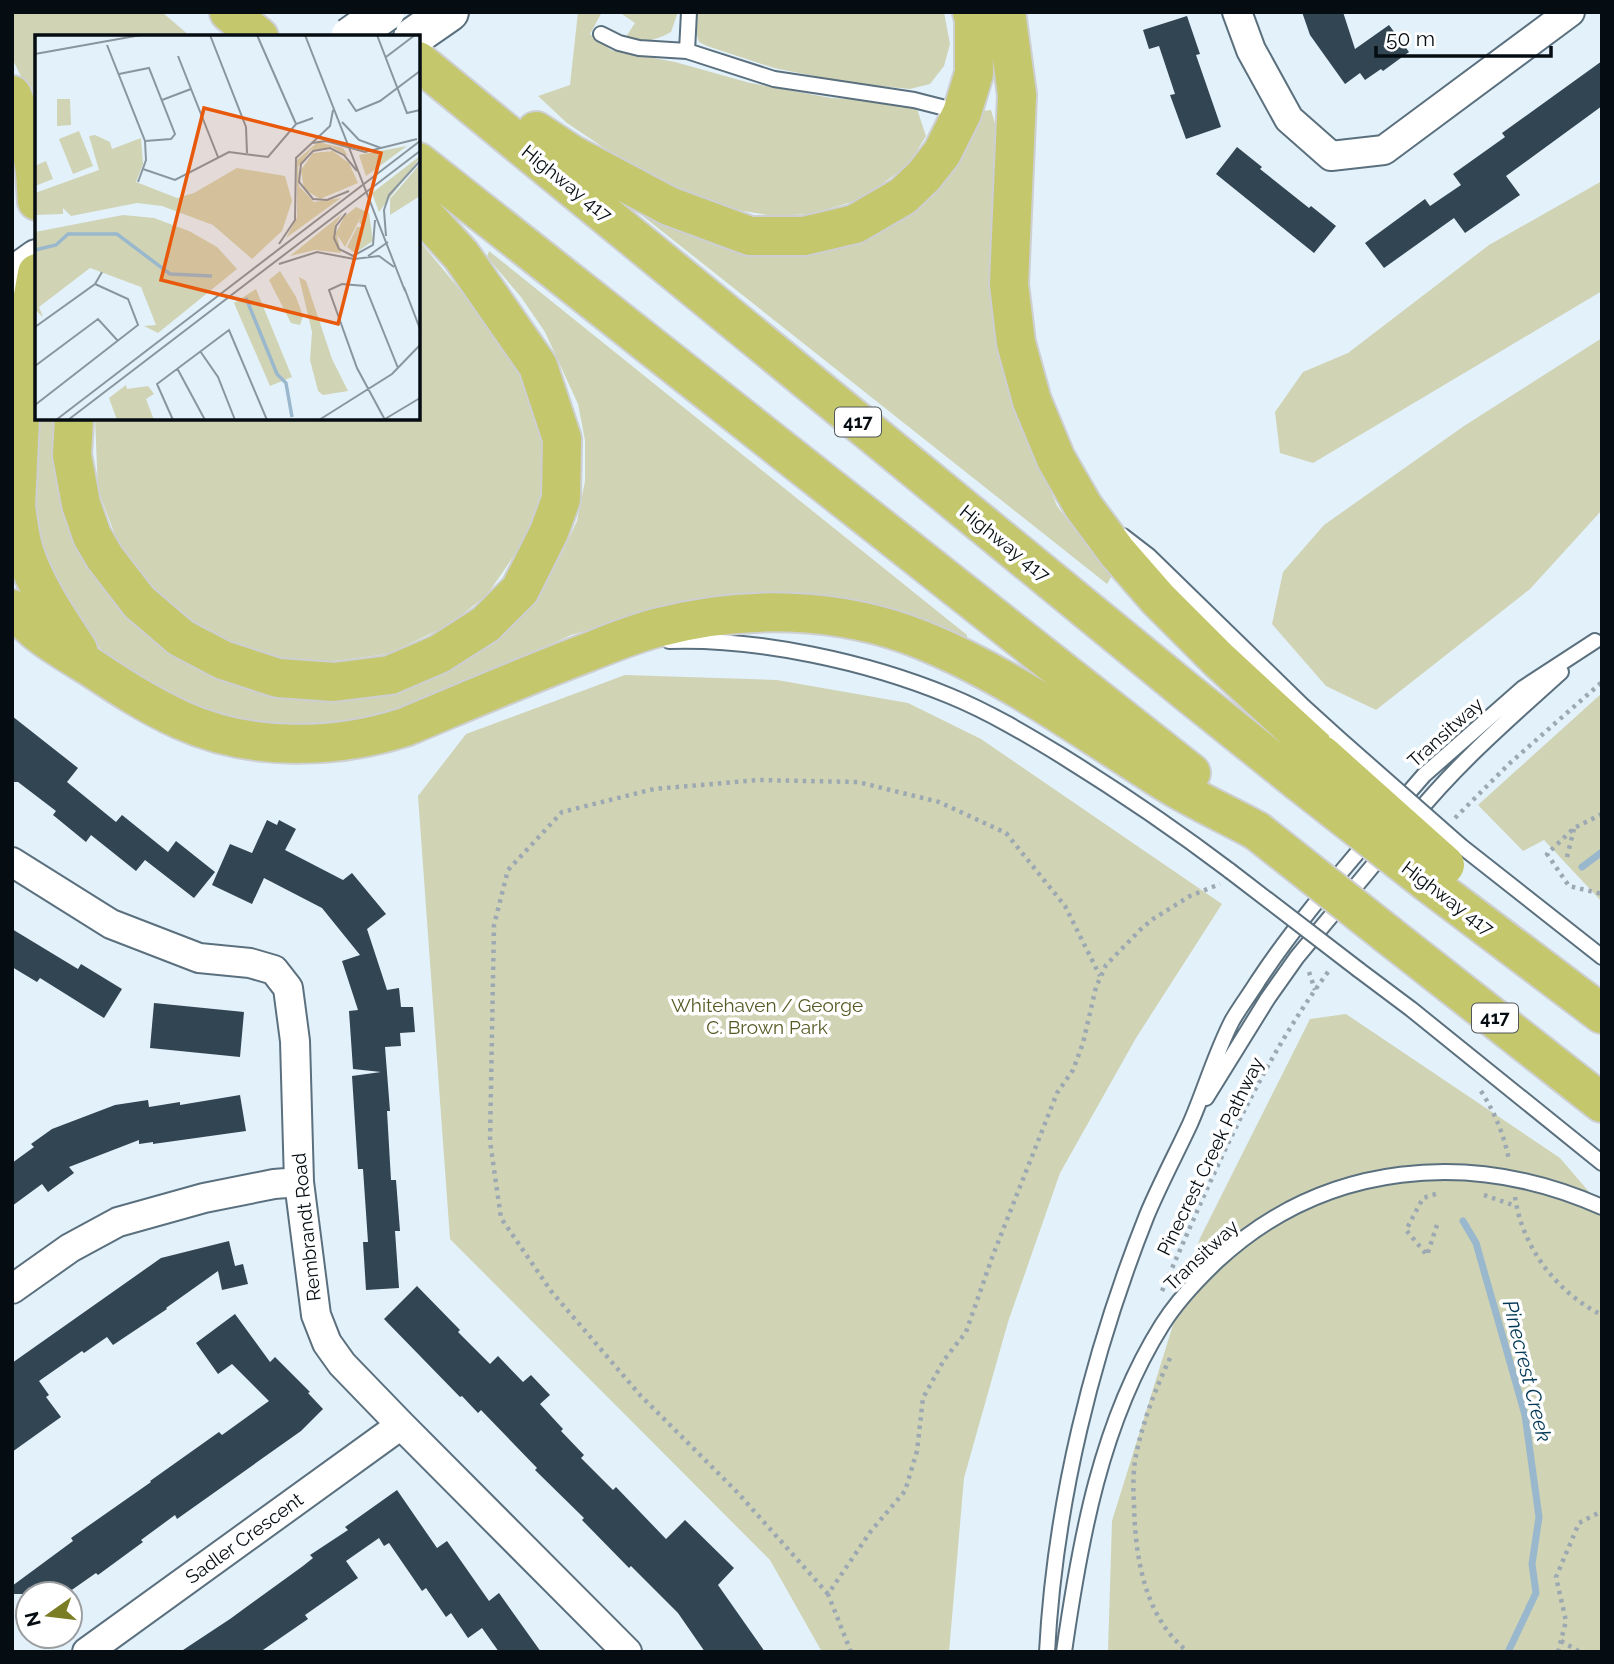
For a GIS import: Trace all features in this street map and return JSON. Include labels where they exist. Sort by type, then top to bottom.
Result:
[{"type":"highway","points":[[229,12],[257,35]]},
{"type":"highway","points":[[420,56],[571,154],[669,206],[750,236],[804,236],[855,224],[879,211],[903,196],[924,176],[942,153],[962,113],[974,73],[972,12]]},
{"type":"highway","points":[[1006,12],[1017,95],[1009,284],[1016,343],[1037,412],[1056,458],[1083,506],[1117,552],[1158,599],[1218,659],[1319,757],[1444,864],[1601,1013]]},
{"type":"highway","name":"Highway 417","points":[[420,63],[1187,692],[1319,757]]},
{"type":"highway","points":[[12,94],[29,137],[35,171]]},
{"type":"highway","name":"417","points":[[420,164],[1172,757],[1257,831],[1602,1103]]},
{"type":"highway","points":[[74,420],[72,455],[81,505],[92,536],[105,558],[139,602],[181,638],[223,660],[278,678],[334,682],[390,674],[439,654],[486,624],[520,590],[549,532],[561,499],[562,439],[538,366],[461,256],[420,210]]},
{"type":"highway","points":[[28,285],[16,506],[19,530],[36,580],[89,666]]},
{"type":"highway","points":[[12,609],[37,632],[135,697],[183,721],[232,737],[298,743],[353,740],[381,735],[559,663],[655,628],[737,614],[784,611],[824,614],[919,639],[984,669],[1167,783],[1257,831]]},
{"type":"main road","points":[[382,29],[449,12]]},
{"type":"street","points":[[1237,12],[1251,50],[1289,119],[1331,156],[1384,150],[1570,12]]},
{"type":"street","name":"Rembrandt Road","points":[[12,862],[111,925],[199,958],[250,963],[274,970],[288,988],[295,1041],[299,1182],[316,1315],[327,1343],[342,1364],[401,1425],[627,1652]]},
{"type":"street","points":[[12,1289],[70,1248],[118,1222],[204,1198],[274,1184],[299,1182]]},
{"type":"street","name":"Sadler Crescent","points":[[88,1652],[401,1425]]},
{"type":"lane","points":[[687,51],[689,12]]},
{"type":"lane","points":[[601,34],[619,43],[639,48],[687,51],[774,79],[915,100],[962,113]]},
{"type":"lane","name":"Transitway","points":[[1047,1652],[1060,1531],[1073,1461],[1107,1327],[1144,1225],[1233,1019],[1283,943],[1424,775],[1523,688],[1599,639]]},
{"type":"lane","points":[[559,663],[660,641],[722,642],[797,652],[874,669],[951,696],[992,715],[1100,779],[1195,845],[1411,1009],[1602,1163]]},
{"type":"lane","points":[[1444,864],[1602,957]]},
{"type":"lane","name":"Transitway","points":[[1064,1652],[1075,1578],[1092,1501],[1126,1396],[1150,1346],[1173,1308],[1231,1248],[1307,1201],[1367,1180],[1399,1174],[1456,1172],[1512,1178],[1544,1186],[1602,1208]]},
{"type":"path","points":[[851,1652],[828,1594],[738,1493],[640,1395],[551,1291],[501,1217],[490,1141],[494,925],[508,870],[562,813],[654,789],[758,780],[858,782],[939,802],[1006,833],[1065,906],[1100,976]]},
{"type":"path","points":[[1602,814],[1574,828],[1547,854],[1569,886],[1602,894]]},
{"type":"path","points":[[1567,857],[1574,828]]},
{"type":"path","points":[[828,1594],[871,1531],[905,1491],[917,1451],[923,1398],[944,1360],[966,1332],[993,1255],[1057,1093],[1073,1070],[1100,976],[1106,965],[1153,919],[1190,896],[1221,884]]},
{"type":"path","name":"Pinecrest Creek Pathway","points":[[1160,1297],[1246,1107],[1315,990],[1308,971],[1313,964]]},
{"type":"path","points":[[1473,1084],[1482,1092],[1503,1132],[1516,1206],[1521,1223],[1541,1262],[1569,1294],[1584,1307],[1602,1315]]},
{"type":"path","points":[[1437,1225],[1427,1255],[1406,1230],[1423,1198],[1447,1190]]},
{"type":"path","points":[[1482,1194],[1516,1206]]},
{"type":"path","points":[[1170,1359],[1157,1386],[1135,1462],[1134,1525],[1140,1566],[1149,1596],[1162,1623],[1188,1652]]},
{"type":"path","points":[[1558,1652],[1566,1622],[1556,1577],[1579,1523],[1602,1511]]},
{"type":"path","points":[[1561,1641],[1580,1652]]},
{"type":"green space","points":[[12,12],[162,12],[189,35],[35,35],[35,105],[12,58]]},
{"type":"green space","points":[[578,12],[602,12],[590,34],[611,50],[675,62],[750,83],[831,98],[916,106],[926,136],[909,164],[862,199],[811,214],[773,216],[715,206],[655,182],[567,123],[538,96],[570,85]]},
{"type":"green space","points":[[619,12],[678,12],[671,32],[654,39],[637,41],[624,40],[635,23]]},
{"type":"green space","points":[[696,12],[944,12],[950,44],[944,66],[930,84],[910,89],[849,83],[774,68],[707,46],[699,42],[694,27]]},
{"type":"green space","points":[[991,110],[996,127],[992,249],[1028,435],[1057,506],[1113,574],[1107,584],[634,209],[857,238],[974,112]]},
{"type":"green space","points":[[1602,181],[1602,291],[1313,463],[1280,453],[1275,412],[1303,372],[1348,353],[1489,245]]},
{"type":"green space","points":[[420,241],[525,373],[547,432],[547,479],[524,541],[487,595],[449,625],[388,654],[327,662],[272,657],[211,638],[157,596],[119,545],[98,490],[95,420],[420,420]]},
{"type":"green space","points":[[489,251],[967,635],[967,645],[665,609],[571,635],[425,700],[358,719],[302,724],[252,722],[194,705],[147,681],[105,653],[73,621],[47,578],[30,514],[37,420],[57,420],[161,644],[187,664],[218,680],[262,690],[310,695],[527,606],[562,553],[577,521],[585,481],[585,440],[578,404],[545,332],[521,297],[487,257]]},
{"type":"green space","points":[[1602,338],[1602,510],[1530,589],[1376,710],[1326,686],[1272,624],[1283,572],[1324,525],[1464,426]]},
{"type":"green space","name":"Whitehaven / George C. Brown Park","points":[[625,675],[777,680],[908,703],[981,739],[1222,904],[1136,1038],[1060,1173],[1008,1322],[964,1478],[949,1652],[822,1652],[770,1560],[450,1239],[418,796],[466,734]]},
{"type":"green space","points":[[1602,693],[1602,902],[1544,840],[1523,851],[1478,805]]},
{"type":"green space","points":[[1346,1014],[1560,1158],[1602,1207],[1602,1652],[1108,1652],[1112,1521],[1200,1238],[1310,1019]]},
{"type":"building","points":[[1302,12],[1343,12],[1355,49],[1389,25],[1409,52],[1365,80],[1360,73],[1345,84],[1310,35]]},
{"type":"building","points":[[1187,16],[1200,54],[1196,55],[1221,127],[1186,139],[1170,95],[1175,94],[1159,46],[1149,49],[1143,30]]},
{"type":"building","points":[[1602,61],[1602,106],[1506,176],[1520,195],[1465,233],[1454,218],[1384,268],[1365,243],[1425,199],[1430,206],[1461,185],[1453,174],[1505,137],[1502,133]]},
{"type":"building","points":[[1237,147],[1262,167],[1260,169],[1336,226],[1314,253],[1216,174]]},
{"type":"building","points":[[12,716],[78,768],[67,782],[116,822],[122,815],[168,852],[176,841],[215,872],[194,898],[145,860],[136,871],[91,835],[86,842],[53,815],[56,811],[18,782],[12,782]]},
{"type":"building","points":[[267,820],[277,825],[279,820],[296,829],[285,850],[343,880],[352,873],[386,914],[367,929],[387,990],[399,988],[401,1007],[413,1007],[415,1032],[400,1033],[401,1046],[385,1047],[390,1111],[387,1111],[391,1180],[396,1180],[400,1231],[395,1231],[399,1288],[366,1290],[363,1242],[368,1242],[363,1169],[358,1169],[352,1076],[381,1072],[353,1069],[349,1011],[358,1010],[342,961],[360,955],[322,908],[264,878],[252,904],[212,885],[230,844],[252,853]]},
{"type":"building","points":[[12,929],[78,969],[81,964],[122,989],[104,1018],[40,978],[37,982],[12,967]]},
{"type":"building","points":[[154,1003],[244,1012],[240,1057],[150,1048]]},
{"type":"building","points":[[240,1095],[246,1131],[153,1144],[139,1144],[139,1140],[69,1167],[74,1173],[48,1192],[42,1184],[12,1206],[12,1163],[34,1147],[31,1144],[52,1129],[115,1105],[148,1100],[149,1107],[180,1102],[180,1105]]},
{"type":"building","points":[[229,1241],[235,1266],[243,1264],[248,1284],[222,1290],[218,1271],[113,1345],[107,1337],[39,1381],[49,1395],[46,1397],[61,1417],[12,1452],[12,1363],[161,1258]]},
{"type":"building","points":[[417,1286],[490,1364],[498,1356],[523,1382],[531,1375],[550,1395],[540,1404],[584,1455],[581,1458],[613,1490],[616,1487],[666,1539],[685,1520],[734,1568],[718,1585],[765,1652],[705,1652],[678,1613],[582,1520],[584,1518],[535,1470],[537,1468],[481,1410],[478,1413],[460,1397],[384,1319]]},
{"type":"building","points":[[235,1314],[270,1362],[275,1357],[323,1409],[301,1431],[177,1519],[175,1515],[98,1575],[96,1573],[84,1581],[20,1580],[73,1541],[71,1538],[150,1481],[219,1432],[222,1435],[269,1401],[232,1364],[218,1374],[196,1343]]},
{"type":"building","points":[[397,1490],[437,1548],[447,1541],[489,1601],[499,1593],[541,1652],[499,1652],[482,1628],[468,1638],[451,1613],[446,1617],[426,1588],[422,1591],[389,1543],[384,1546],[379,1538],[346,1561],[358,1578],[305,1615],[308,1619],[260,1652],[180,1652],[303,1566],[313,1558],[310,1555],[348,1530],[345,1527]]},
{"type":"waterway","name":"Pinecrest Creek","points":[[1582,867],[1602,852]]},
{"type":"waterway","name":"Pinecrest Creek","points":[[1463,1221],[1476,1243],[1525,1415],[1539,1517],[1532,1564],[1536,1593],[1508,1652]]}]
